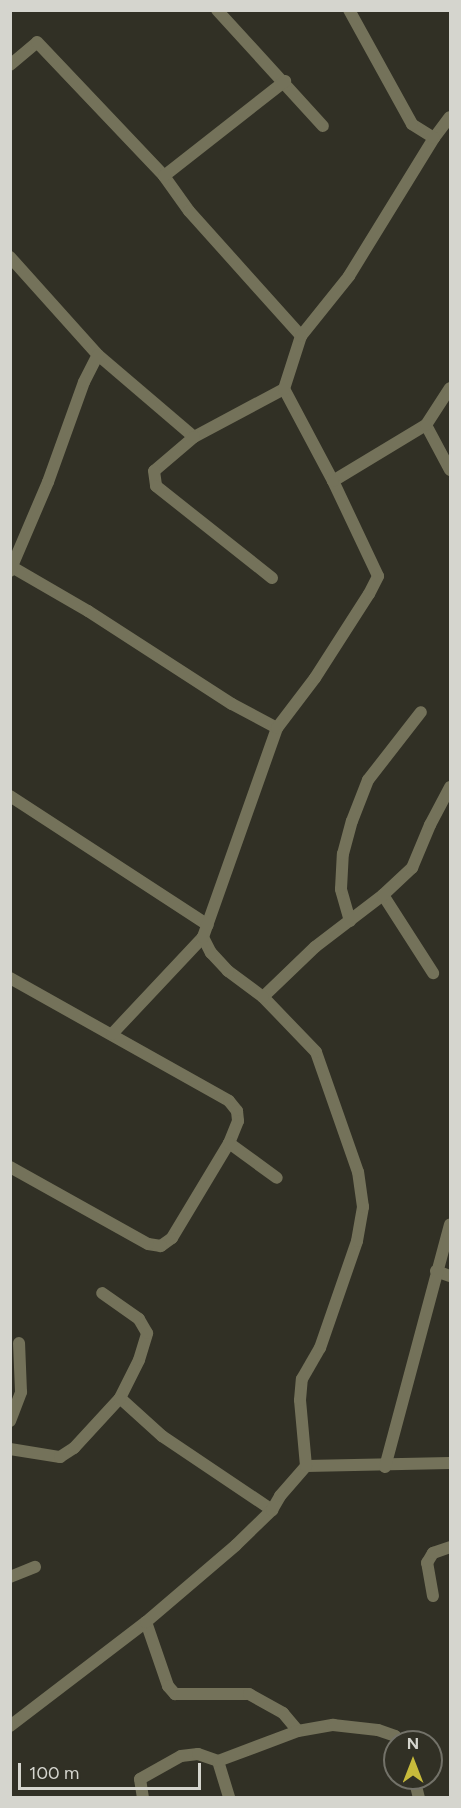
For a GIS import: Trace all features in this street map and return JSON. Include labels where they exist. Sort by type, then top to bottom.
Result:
[{"type":"street","points":[[217,10],[285,81],[323,126]]},
{"type":"street","points":[[349,10],[412,124],[434,138]]},
{"type":"street","points":[[10,64],[37,42],[164,176],[189,211],[301,336]]},
{"type":"street","points":[[164,176],[285,81]]},
{"type":"street","points":[[272,578],[156,486],[154,471],[194,437],[284,389],[301,336],[349,276],[434,138],[450,117]]},
{"type":"street","points":[[10,257],[98,355],[194,437]]},
{"type":"street","points":[[98,355],[84,382],[48,482],[11,569],[88,612],[232,704],[277,728]]},
{"type":"street","points":[[333,481],[426,425],[450,388]]},
{"type":"street","points":[[112,1034],[205,931],[277,728],[315,678],[369,594],[378,576],[333,481],[284,389]]},
{"type":"street","points":[[426,425],[450,470]]},
{"type":"street","points":[[350,921],[340,888],[343,854],[352,821],[368,780],[422,712]]},
{"type":"street","points":[[264,997],[315,947],[383,895],[412,868],[430,825],[450,788]]},
{"type":"street","points":[[10,796],[205,931],[211,953],[228,971],[264,997],[316,1052],[358,1172],[363,1207],[357,1241],[320,1348],[302,1379],[300,1400],[306,1466],[280,1496],[272,1510],[236,1545],[146,1622],[10,1726]]},
{"type":"street","points":[[383,895],[433,973]]},
{"type":"street","points":[[10,978],[229,1101],[237,1111],[238,1121],[230,1143],[172,1238],[161,1246],[148,1244],[10,1167]]},
{"type":"street","points":[[230,1143],[277,1178]]},
{"type":"street","points":[[386,1467],[450,1225]]},
{"type":"street","points":[[436,1271],[450,1276]]},
{"type":"street","points":[[10,1449],[60,1457],[74,1448],[120,1398],[140,1360],[147,1333],[139,1319],[102,1293]]},
{"type":"street","points":[[10,1421],[21,1392],[20,1343]]},
{"type":"street","points":[[120,1398],[162,1436],[272,1510]]},
{"type":"street","points":[[306,1466],[386,1467],[450,1463]]},
{"type":"street","points":[[433,1596],[427,1563],[433,1553],[450,1547]]},
{"type":"street","points":[[10,1576],[35,1567]]},
{"type":"street","points":[[146,1622],[168,1686],[175,1694],[249,1695],[283,1713],[298,1731]]},
{"type":"street","points":[[143,1797],[140,1779],[181,1756],[198,1754],[218,1761],[298,1731],[333,1725],[383,1732]]},
{"type":"street","points":[[218,1761],[228,1797]]}]
